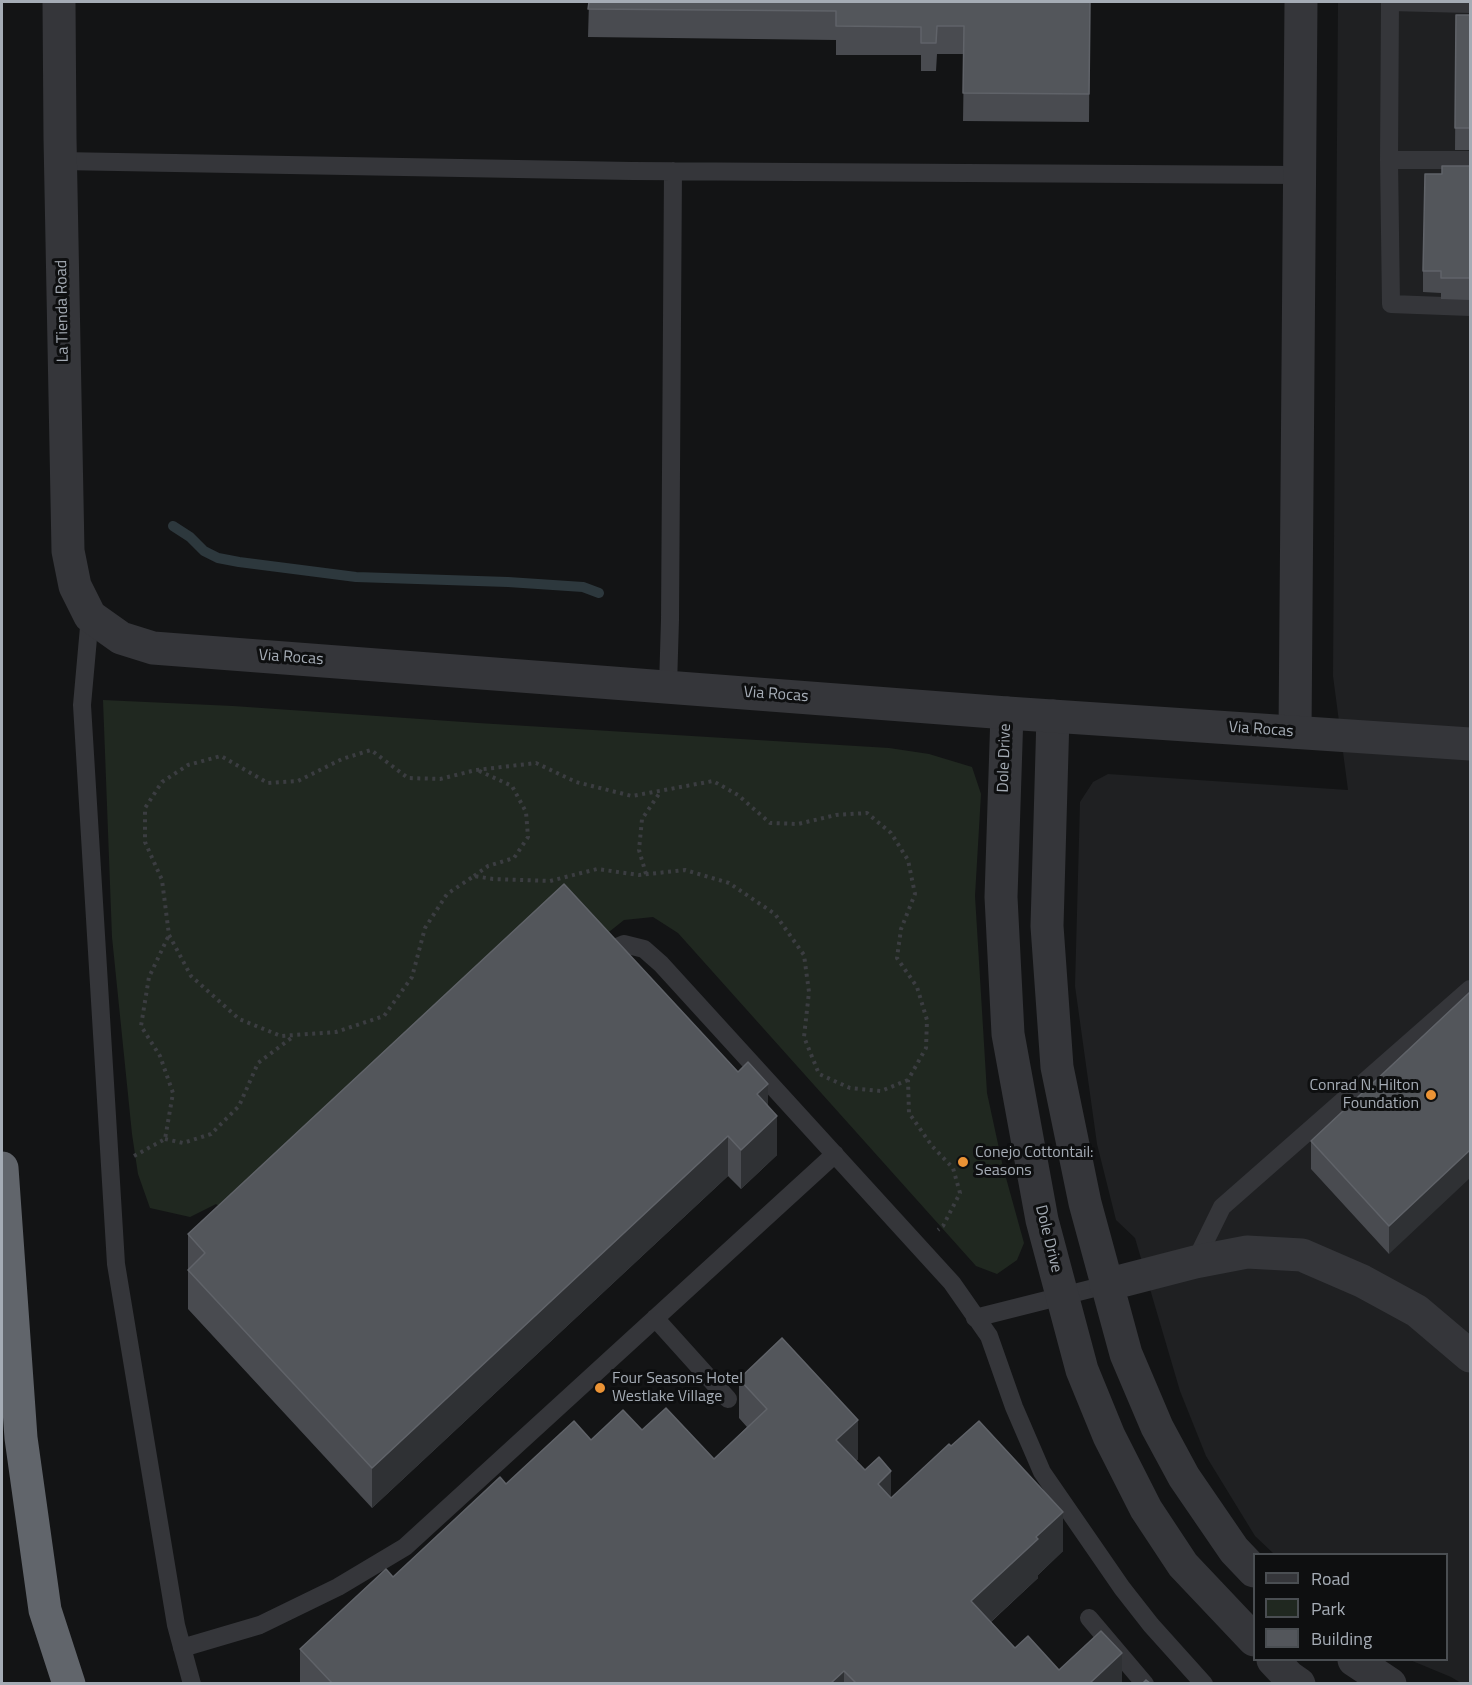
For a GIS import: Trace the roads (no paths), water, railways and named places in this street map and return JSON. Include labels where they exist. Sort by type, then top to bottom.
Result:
[{"type":"highway","points":[[2,1168],[22,1450],[45,1610],[69,1683]]},
{"type":"street","name":"La Tienda Road","points":[[59,2],[68,551],[75,586],[90,616]]},
{"type":"street","points":[[1295,732],[1301,2]]},
{"type":"street","name":"Via Rocas","points":[[90,616],[121,638],[153,648],[1053,716],[1470,744]]},
{"type":"street","name":"Dole Drive","points":[[1007,712],[1001,897],[1008,1034],[1042,1220],[1062,1296],[1082,1370],[1109,1436],[1146,1509],[1183,1565],[1253,1639]]},
{"type":"street","points":[[1053,716],[1047,926],[1057,1066],[1084,1203],[1126,1354],[1157,1427],[1184,1477],[1234,1550],[1253,1570]]},
{"type":"street","points":[[1106,1285],[1247,1252],[1302,1256],[1362,1281],[1417,1311],[1470,1356]]},
{"type":"street","points":[[1275,1661],[1289,1677],[1299,1683]]},
{"type":"street","points":[[1357,1661],[1390,1683]]},
{"type":"lane","points":[[1470,4],[1390,2],[1389,160],[1392,304],[1470,307]]},
{"type":"lane","points":[[1389,160],[1470,160]]},
{"type":"lane","points":[[60,161],[673,171],[1300,175]]},
{"type":"lane","points":[[668,686],[673,171]]},
{"type":"lane","points":[[90,616],[82,705],[116,1264],[176,1625],[192,1683]]},
{"type":"lane","points":[[599,955],[624,944],[644,949],[662,964],[952,1283],[989,1336],[1014,1407],[1042,1472],[1122,1588],[1151,1625],[1204,1683]]},
{"type":"lane","points":[[1195,1263],[1222,1206],[1470,989]]},
{"type":"lane","points":[[182,1648],[260,1625],[338,1587],[405,1547],[835,1154]]},
{"type":"lane","points":[[975,1318],[1106,1285]]},
{"type":"lane","points":[[656,1318],[728,1399]]},
{"type":"lane","points":[[1089,1618],[1145,1683]]},
{"type":"waterway","points":[[173,526],[190,537],[204,551],[218,558],[239,562],[356,577],[508,582],[583,587],[599,593]]},
{"type":"place","name":"Conrad N. Hilton Foundation","points":[[1431,1095]]},
{"type":"place","name":"Conejo Cottontail: Seasons","points":[[963,1162]]},
{"type":"place","name":"Four Seasons Hotel Westlake Village","points":[[600,1388]]}]
